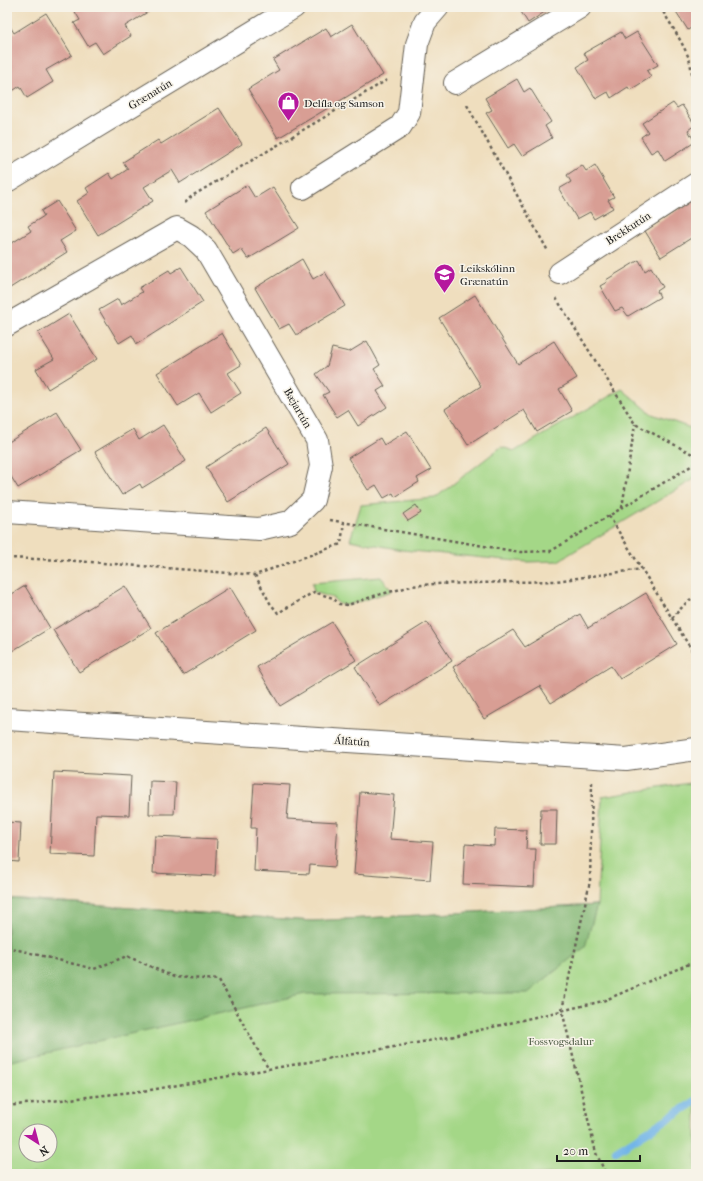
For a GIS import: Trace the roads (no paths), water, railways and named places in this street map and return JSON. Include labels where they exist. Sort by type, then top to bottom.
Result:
[{"type":"street","name":"Grænatún","points":[[7,181],[294,7]]},
{"type":"street","points":[[303,188],[400,127],[409,113],[417,44],[425,22],[438,7]]},
{"type":"street","points":[[455,83],[580,7]]},
{"type":"street","name":"Brekkutún","points":[[560,272],[696,184]]},
{"type":"street","name":"Bæjartún","points":[[7,325],[177,228],[191,236],[206,250],[316,440],[321,466],[313,500],[290,522],[259,529],[7,512]]},
{"type":"street","name":"Álfatún","points":[[7,719],[626,759],[696,749]]},
{"type":"waterway","points":[[616,1151],[696,1101]]},
{"type":"place","name":"Delíla og Samson","points":[[289,122]]},
{"type":"place","name":"Leikskólinn Grænatún","points":[[445,294]]},
{"type":"park label","name":"Fossvogsdalur","points":[[561,1041]]}]
